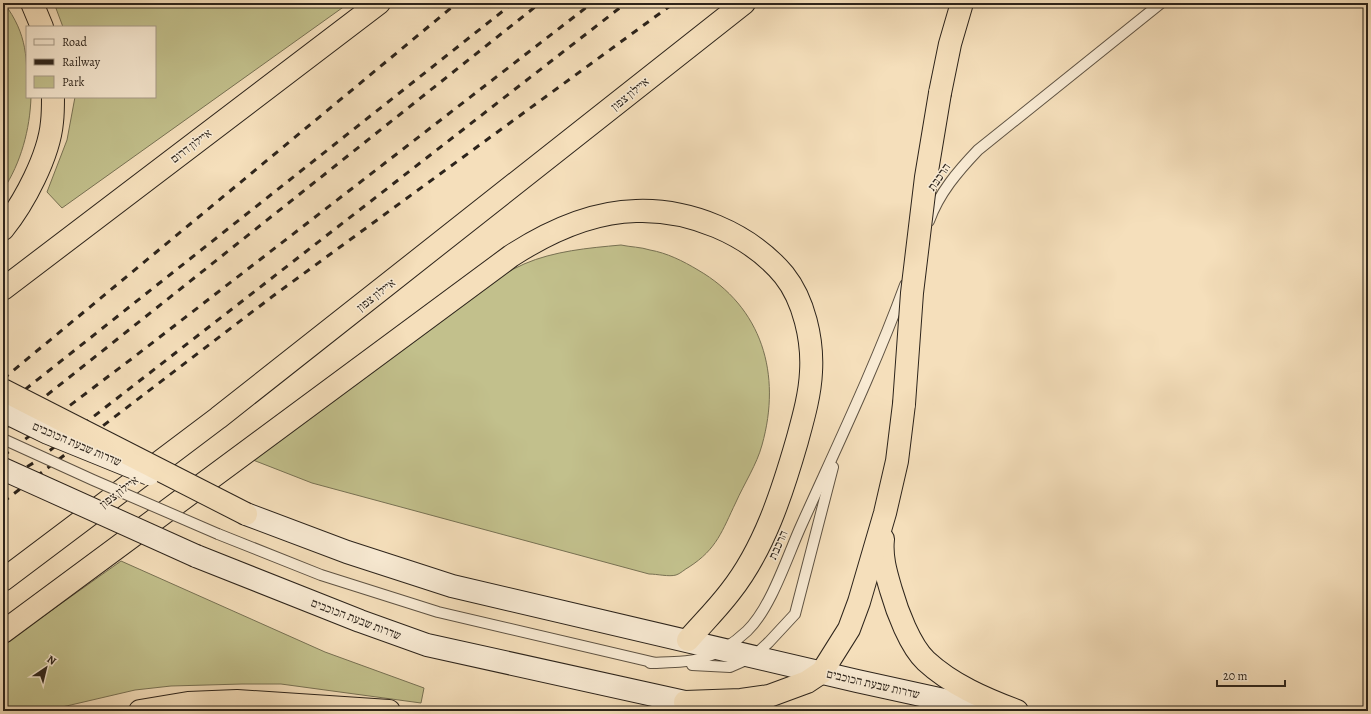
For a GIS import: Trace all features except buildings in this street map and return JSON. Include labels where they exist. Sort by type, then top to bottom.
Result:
[{"type":"highway","points":[[32,3],[42,26]]},
{"type":"highway","name":"איילון דרום","points":[[3,288],[379,3]]},
{"type":"highway","name":"איילון צפון","points":[[3,580],[218,418],[744,3]]},
{"type":"highway","points":[[685,702],[741,700],[769,696],[807,682],[822,672],[849,629],[857,609],[885,513],[897,461],[904,404],[912,293],[926,177],[950,44],[962,3]]},
{"type":"highway","points":[[3,229],[24,198],[41,164],[52,123],[53,98]]},
{"type":"highway","points":[[3,632],[511,256],[536,240],[567,226],[597,217],[636,211],[665,212],[697,219],[723,230],[767,257],[784,276],[797,296],[805,321],[810,349],[811,373],[805,412],[777,503],[751,560],[730,591],[688,640]]},
{"type":"highway","points":[[3,390],[246,514]]},
{"type":"highway","points":[[885,513],[883,559],[894,602],[912,641],[925,660],[941,673],[982,697],[1017,711]]},
{"type":"highway","points":[[140,711],[188,703],[237,701],[389,711]]},
{"type":"main road","name":"שדרות שבעת הכוכבים","points":[[3,411],[48,433],[246,514],[347,552],[452,586],[688,640],[753,657],[994,711]]},
{"type":"main road","name":"שדרות שבעת הכוכבים","points":[[3,469],[196,556],[360,621],[426,645],[728,711]]},
{"type":"lane","name":"הרכבת","points":[[724,649],[748,630],[766,604],[840,440],[895,312],[933,210],[959,170],[978,150],[1162,3]]},
{"type":"lane","name":"שדרות שבעת הכוכבים","points":[[3,439],[218,534],[321,575],[438,612],[650,663],[730,667],[753,657]]},
{"type":"lane","name":"הרכבת","points":[[753,657],[795,614],[840,440]]},
{"type":"lane","name":"שדרות שבעת הכוכבים","points":[[650,663],[691,662],[708,658],[724,649]]},
{"type":"green space","points":[[4,3],[18,26],[22,37],[26,59],[26,98],[31,98],[29,121],[20,157],[3,190]]},
{"type":"green space","points":[[54,3],[349,3],[62,208],[47,192],[67,140],[75,98],[156,98],[156,26],[63,26]]},
{"type":"green space","points":[[621,245],[647,249],[669,255],[698,270],[720,285],[738,303],[752,323],[762,345],[767,368],[769,393],[768,419],[757,459],[718,539],[706,553],[679,574],[670,576],[649,574],[312,483],[253,460],[483,286],[519,266],[547,256],[584,249]]},
{"type":"green space","points":[[121,561],[325,652],[424,688],[421,703],[281,684],[242,684],[171,686],[135,690],[45,711],[3,711],[3,645]]},
{"type":"railway","points":[[3,379],[457,3]]},
{"type":"railway","points":[[3,407],[513,3]]},
{"type":"railway","points":[[3,430],[540,3]]},
{"type":"railway","points":[[3,456],[134,357],[592,3]]},
{"type":"railway","points":[[3,481],[35,462],[626,3]]},
{"type":"railway","points":[[3,502],[273,296],[674,3]]}]
